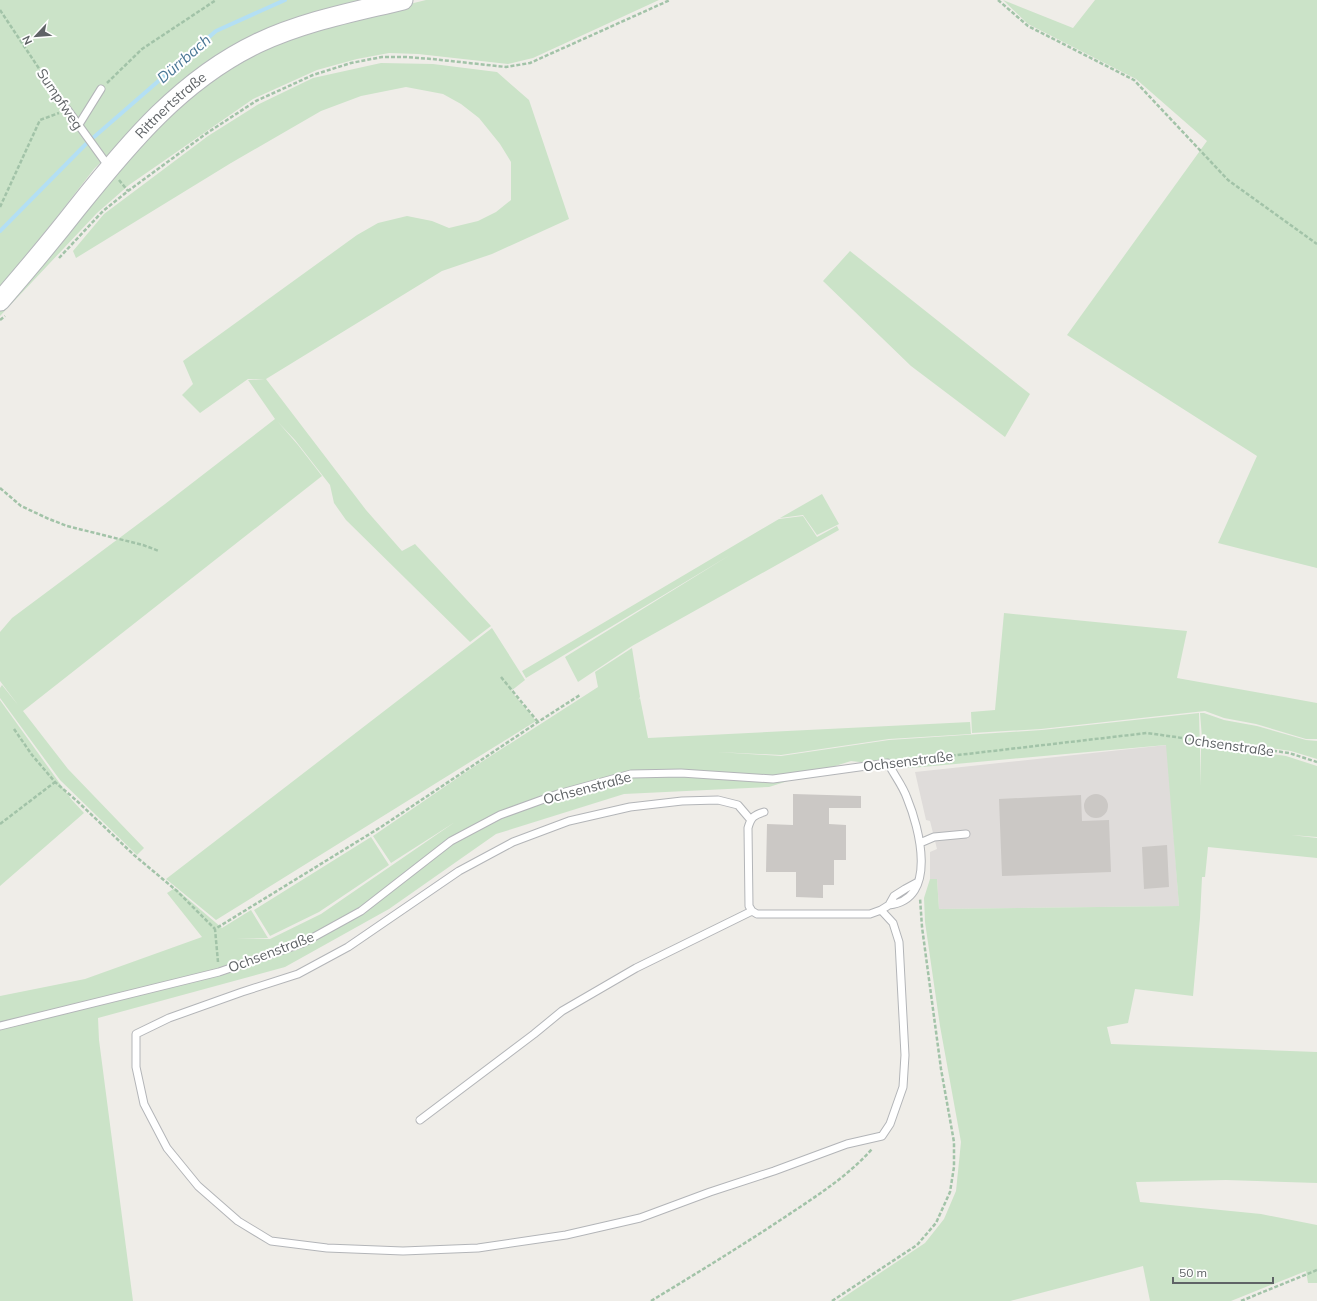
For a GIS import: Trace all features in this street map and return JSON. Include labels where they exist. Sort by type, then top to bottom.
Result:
[{"type":"street","name":"Rittnertstraße","points":[[5,306],[45,248],[110,168],[153,119],[178,96],[214,68],[236,54],[273,36],[314,21],[403,0]]},
{"type":"lane","points":[[78,126],[101,89]]},
{"type":"lane","name":"Sumpfweg","points":[[67,110],[110,168]]},
{"type":"lane","points":[[764,812],[750,819],[748,828],[748,894],[749,906],[752,911],[757,914],[870,914],[889,905],[898,904],[912,893],[918,882],[922,859],[920,843],[907,797],[888,764]]},
{"type":"lane","name":"Ochsenstraße","points":[[0,1026],[219,972],[303,943],[361,911],[451,841],[500,815],[558,794],[631,774],[682,773],[773,779],[888,764]]},
{"type":"lane","points":[[750,819],[738,805],[718,800],[682,801],[630,807],[569,821],[513,842],[459,871],[348,947],[298,974],[169,1018],[136,1034],[136,1066],[144,1104],[167,1148],[198,1186],[238,1221],[271,1240],[327,1248],[403,1251],[478,1248],[566,1235],[640,1218],[710,1192],[774,1172],[847,1144],[882,1136],[890,1124],[903,1087],[905,1055],[899,942],[893,923],[881,910]]},
{"type":"lane","points":[[920,843],[934,837],[966,834]]},
{"type":"lane","points":[[420,1120],[562,1011],[636,968],[752,911]]},
{"type":"path","points":[[101,89],[142,49],[216,0]]},
{"type":"path","points":[[55,262],[103,211],[195,142],[256,101],[313,75],[351,63],[382,57],[413,58],[506,67],[530,63],[670,0]]},
{"type":"path","points":[[998,0],[1028,26],[1134,80],[1228,180],[1317,244]]},
{"type":"path","name":"Sumpfweg","points":[[0,10],[67,110]]},
{"type":"path","points":[[0,207],[40,120],[67,110]]},
{"type":"path","points":[[0,320],[5,306]]},
{"type":"path","points":[[0,488],[21,506],[49,519],[67,526],[143,545],[159,551]]},
{"type":"path","points":[[500,677],[538,722]]},
{"type":"path","points":[[215,929],[381,828],[580,695]]},
{"type":"path","points":[[14,729],[32,755],[55,782],[134,855],[177,891],[215,929],[219,972]]},
{"type":"path","name":"Ochsenstraße","points":[[888,764],[1147,733],[1289,753],[1317,762]]},
{"type":"path","points":[[0,824],[55,782]]},
{"type":"path","points":[[832,1301],[917,1245],[936,1223],[950,1192],[954,1167],[954,1142],[941,1069],[922,927],[918,882]]},
{"type":"path","points":[[651,1301],[739,1248],[837,1182],[863,1158],[882,1136]]},
{"type":"path","points":[[1241,1301],[1317,1270]]},
{"type":"shaded area","points":[[1167,745],[1179,906],[939,909],[937,879],[930,879],[930,852],[937,849],[930,821],[926,820],[915,772]]},
{"type":"green space","points":[[0,0],[376,0],[174,91],[94,169],[0,287]]},
{"type":"green space","points":[[426,0],[659,0],[533,58],[508,64],[418,54],[389,53],[357,59],[317,70],[253,99],[129,185],[97,213],[0,316],[0,308],[174,108],[258,50],[328,24]]},
{"type":"green space","points":[[1003,0],[1073,28],[1095,0],[1317,0],[1317,568],[1218,543],[1257,456],[1067,335],[1207,141],[1136,79],[1028,24]]},
{"type":"green space","points":[[381,63],[433,64],[497,72],[529,100],[569,219],[492,254],[442,271],[266,379],[366,510],[402,551],[415,544],[491,626],[470,642],[346,520],[334,503],[330,485],[295,440],[278,422],[322,476],[23,711],[68,769],[144,848],[137,855],[60,780],[0,698],[0,688],[2,685],[18,705],[0,681],[0,632],[12,618],[165,504],[275,419],[248,380],[265,379],[248,379],[200,413],[182,395],[193,384],[183,361],[357,235],[378,223],[407,216],[432,221],[449,228],[478,221],[496,212],[511,200],[511,162],[500,144],[479,118],[461,104],[443,94],[406,87],[361,96],[321,111],[231,163],[76,258],[73,251],[104,214],[208,136],[257,105],[313,78]]},
{"type":"green space","points":[[850,251],[1030,394],[1005,437],[911,366],[823,281]]},
{"type":"green space","points":[[822,494],[839,524],[817,535],[803,515],[780,518]]},
{"type":"green space","points":[[803,516],[817,537],[837,526],[839,530],[632,646],[578,682],[565,657],[730,555],[526,678],[522,671],[779,519]]},
{"type":"green space","points":[[1004,613],[1187,631],[1177,678],[1317,703],[1317,739],[1306,739],[1256,724],[1224,718],[1205,711],[1041,729],[972,733],[971,712],[995,710]]},
{"type":"green space","points":[[492,628],[525,680],[511,691],[536,721],[216,920],[166,879]]},
{"type":"green space","points":[[632,648],[640,697],[638,700],[640,698],[648,738],[970,722],[971,734],[889,739],[781,755],[717,752],[781,756],[889,740],[1042,730],[1199,713],[1201,786],[1201,744],[1286,756],[1317,766],[1317,837],[1291,835],[1317,838],[1317,858],[1208,847],[1205,877],[1202,877],[1193,996],[1135,989],[1128,1023],[1107,1027],[1111,1044],[1317,1052],[1317,1183],[1226,1180],[1136,1182],[1140,1202],[1261,1214],[1317,1225],[1317,1283],[1308,1283],[1306,1271],[1231,1301],[1150,1301],[1143,1266],[1010,1301],[838,1301],[925,1243],[944,1219],[956,1191],[961,1142],[940,1026],[925,922],[924,898],[930,879],[937,879],[939,909],[1179,906],[1166,745],[911,768],[851,761],[769,787],[624,794],[496,834],[389,909],[285,967],[98,1018],[99,1040],[133,1301],[0,1301],[0,996],[85,979],[202,937],[167,893],[175,888],[222,928],[251,910],[268,938],[236,938],[270,939],[321,914],[455,822],[391,863],[373,836],[469,770],[598,687],[595,672]]},
{"type":"green space","points":[[0,700],[71,799],[84,813],[0,886]]},
{"type":"green space","points":[[1200,713],[1224,720],[1257,726],[1306,740],[1317,741],[1317,759],[1291,751],[1202,738]]},
{"type":"green space","points":[[371,837],[389,865],[319,912],[270,936],[254,910]]},
{"type":"building","points":[[793,794],[861,796],[861,808],[829,808],[829,824],[846,825],[846,860],[834,860],[834,885],[823,885],[823,898],[796,897],[796,872],[766,872],[767,824],[793,825]]},
{"type":"building","points":[[1096,794],[1105,797],[1108,806],[1105,815],[1096,818],[1087,815],[1084,806],[1087,797]]},
{"type":"building","points":[[1081,795],[1082,821],[1109,820],[1111,872],[1002,876],[999,799]]},
{"type":"building","points":[[1167,845],[1169,887],[1144,889],[1142,847]]},
{"type":"waterway","name":"Dürrbach","points":[[94,137],[216,31],[285,0]]},
{"type":"waterway","name":"Dürrbach","points":[[0,231],[86,144]]}]
